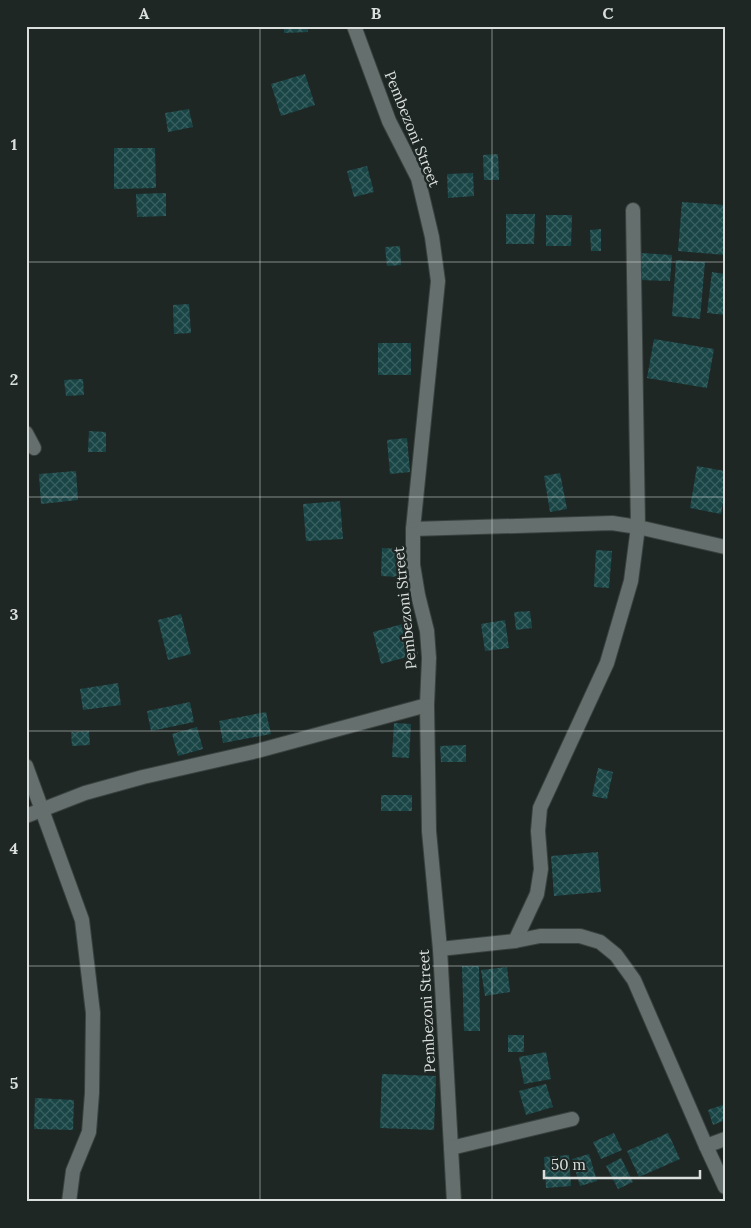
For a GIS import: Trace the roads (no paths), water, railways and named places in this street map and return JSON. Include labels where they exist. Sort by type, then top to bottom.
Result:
[{"type":"street","name":"Pembezoni Street","points":[[354,26],[389,121],[418,178],[432,237],[438,281],[413,529],[413,565],[427,631],[430,658],[427,705],[430,831],[440,949],[454,1202]]},
{"type":"street","points":[[515,941],[537,894],[541,869],[538,832],[540,808],[607,663],[631,581],[638,527],[633,210]]},
{"type":"street","points":[[26,433],[34,448]]},
{"type":"street","points":[[413,529],[612,523],[725,547]]},
{"type":"street","points":[[26,816],[93,790],[257,751],[427,705]]},
{"type":"street","points":[[26,766],[82,920],[93,1013],[92,1093],[89,1132],[73,1171],[69,1202]]},
{"type":"street","points":[[440,949],[515,941],[540,936],[580,936],[600,942],[616,955],[634,980],[725,1187]]},
{"type":"street","points":[[451,1148],[572,1119]]},
{"type":"street","points":[[706,1146],[725,1139]]}]
